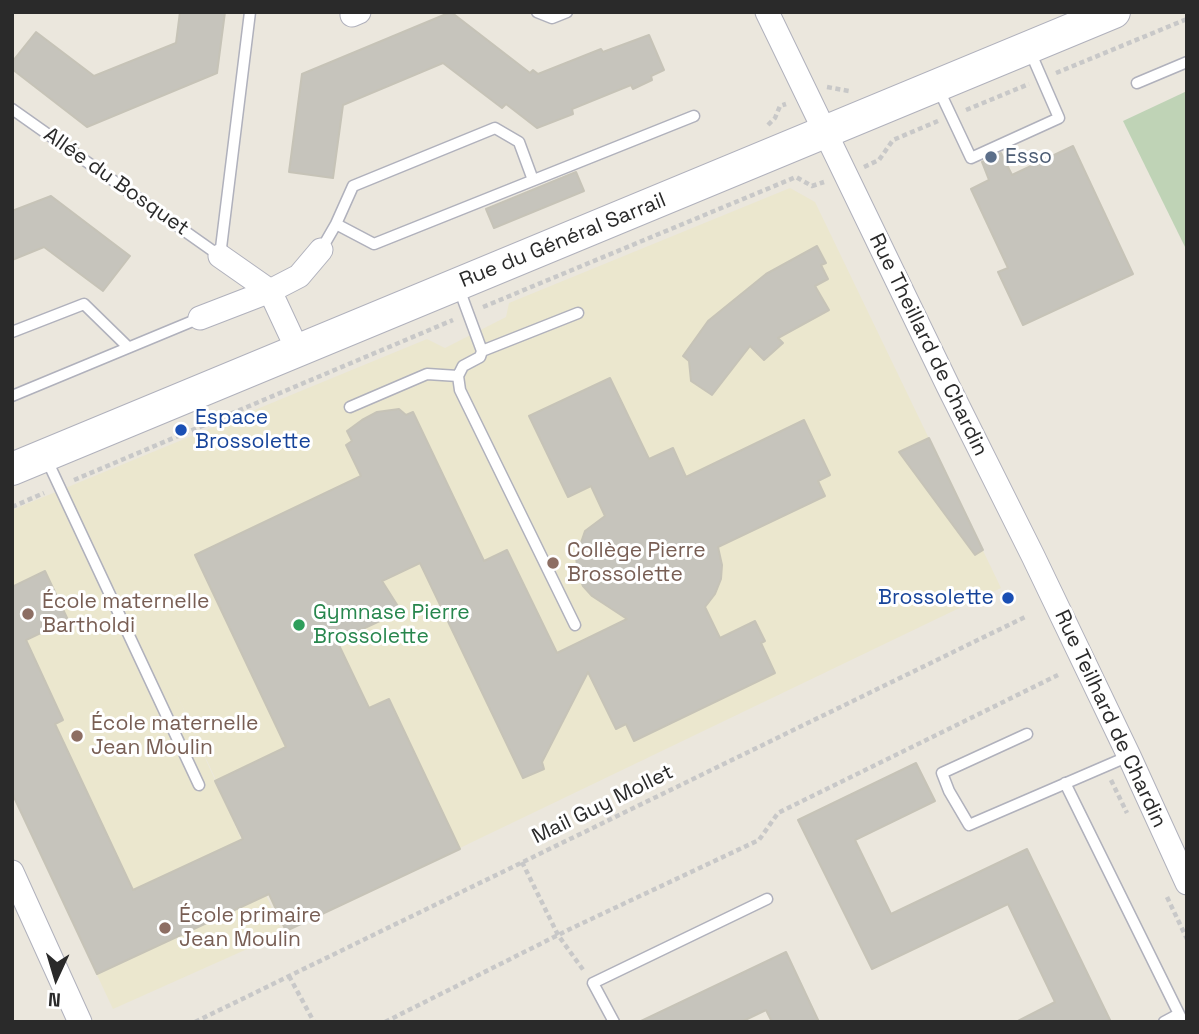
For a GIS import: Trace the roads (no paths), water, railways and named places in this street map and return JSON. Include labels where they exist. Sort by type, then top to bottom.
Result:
[{"type":"main road","name":"Rue du Général Sarrail","points":[[12,469],[298,351],[463,299],[824,133],[1114,12]]},
{"type":"street","name":"Rue Theillard de Chardin","points":[[767,12],[1033,556]]},
{"type":"street","points":[[200,318],[270,291],[299,276],[321,250]]},
{"type":"street","name":"Allée du Bosquet","points":[[220,256],[270,291],[298,351]]},
{"type":"street","name":"Rue Teilhard de Chardin","points":[[1033,556],[1187,883]]},
{"type":"street","points":[[12,872],[80,1022]]},
{"type":"lane","name":"Allée du Bosquet","points":[[12,109],[220,256],[250,12]]},
{"type":"lane","points":[[537,12],[552,18],[567,12]]},
{"type":"lane","points":[[937,86],[971,158],[1059,118],[1029,47]]},
{"type":"lane","points":[[1137,83],[1187,62]]},
{"type":"lane","points":[[336,225],[374,244],[694,116]]},
{"type":"lane","points":[[321,250],[336,225],[353,186],[495,128],[519,142],[533,180]]},
{"type":"lane","points":[[463,299],[482,351],[480,357],[463,366],[458,376],[460,390],[575,625]]},
{"type":"lane","points":[[12,332],[84,304],[128,347]]},
{"type":"lane","points":[[482,351],[578,313]]},
{"type":"lane","points":[[12,396],[200,318]]},
{"type":"lane","points":[[350,407],[428,374],[458,376]]},
{"type":"lane","points":[[45,456],[199,785]]},
{"type":"lane","points":[[1027,734],[942,773],[970,825],[1129,755]]},
{"type":"lane","points":[[1065,783],[1181,1018],[1164,1022]]},
{"type":"lane","points":[[614,1022],[593,983],[767,899]]},
{"type":"place","name":"Esso","points":[[991,157]]},
{"type":"place","name":"Espace Brossolette","points":[[181,430]]},
{"type":"place","name":"Collège Pierre Brossolette","points":[[553,563]]},
{"type":"place","name":"Brossolette","points":[[1008,598]]},
{"type":"place","name":"École maternelle Bartholdi","points":[[28,614]]},
{"type":"place","name":"Gymnase Pierre Brossolette","points":[[299,625]]},
{"type":"place","name":"École maternelle Jean Moulin","points":[[77,736]]},
{"type":"place","name":"École primaire Jean Moulin","points":[[165,928]]}]
